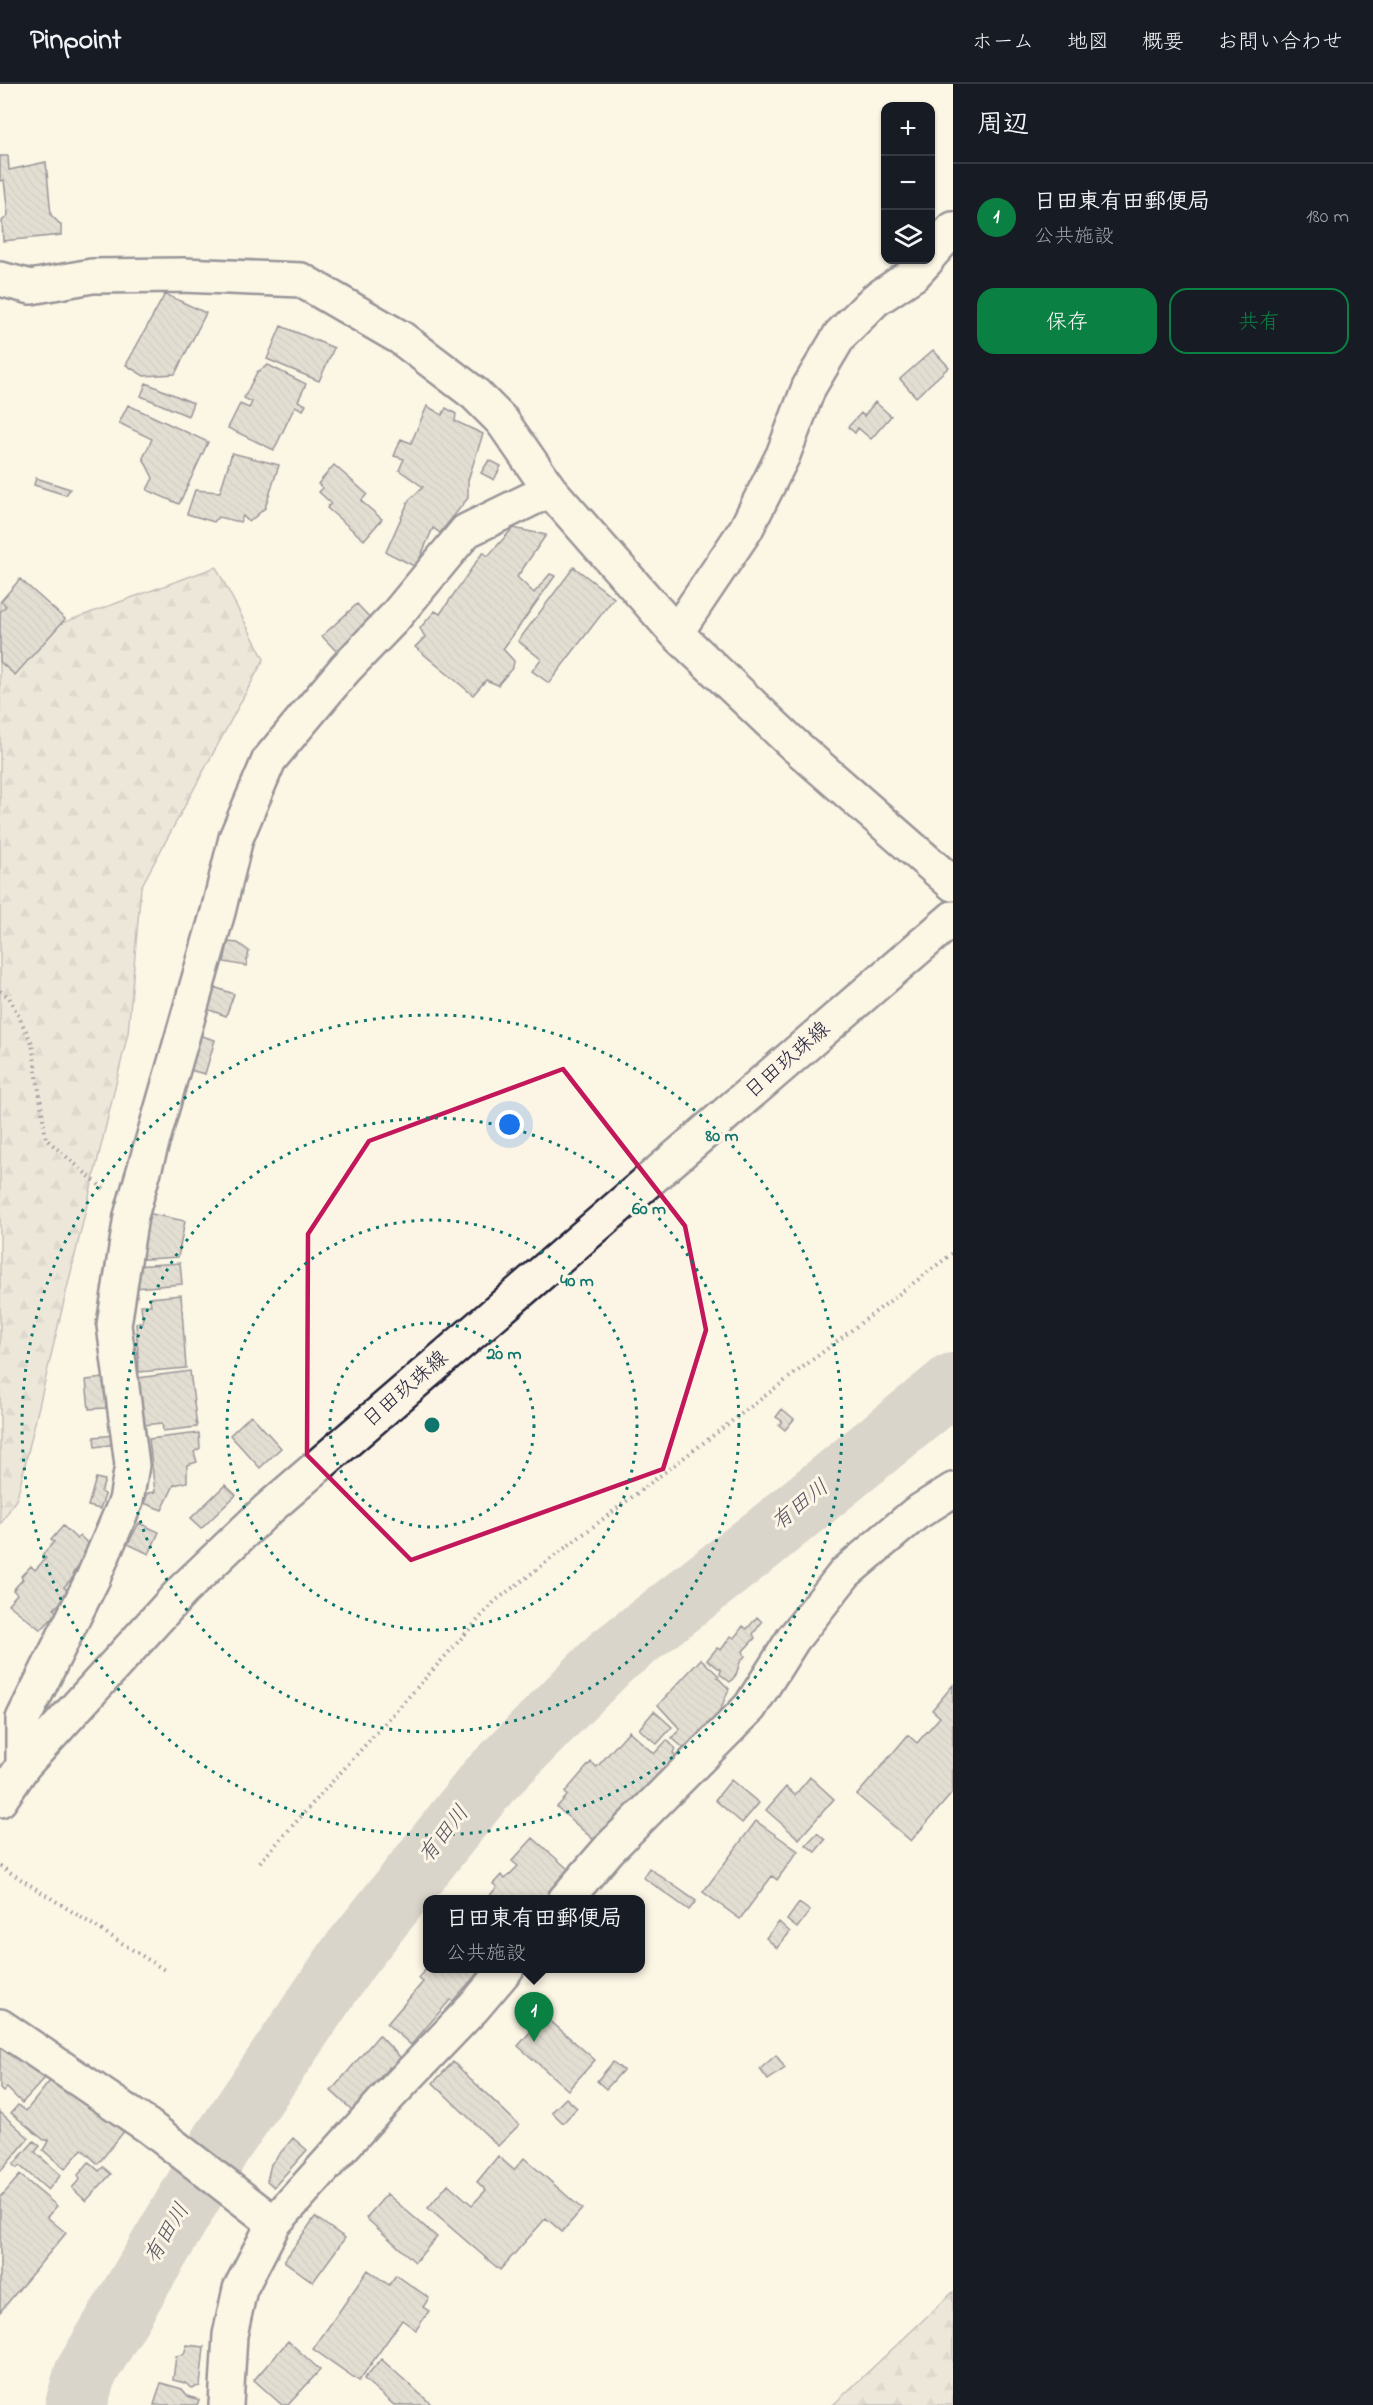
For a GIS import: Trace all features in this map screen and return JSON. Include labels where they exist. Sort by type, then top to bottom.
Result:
[{"type":"street","points":[[935,249],[953,229]]},
{"type":"street","points":[[676,633],[746,530],[783,455],[809,387],[840,335],[875,300],[914,274],[923,264]]},
{"type":"street","points":[[0,279],[31,287],[92,276],[183,275],[301,280],[401,338],[475,394],[502,422],[550,490],[676,633],[792,743],[953,884]]},
{"type":"street","points":[[23,1766],[23,1719],[93,1578],[126,1501],[132,1465],[114,1325],[131,1216],[218,912],[236,838],[269,760],[345,669],[394,618],[466,531],[550,490]]},
{"type":"street","name":"日田玖珠線","points":[[0,1800],[23,1766],[183,1590],[267,1510],[953,918]]},
{"type":"street","points":[[569,1895],[610,1848],[750,1707],[793,1639],[845,1573],[915,1514],[953,1490]]},
{"type":"street","points":[[226,2405],[230,2335],[240,2289],[274,2223],[382,2102],[474,2007],[503,1973]]},
{"type":"street","points":[[0,2026],[147,2126],[274,2223]]},
{"type":"path","points":[[0,991],[9,997],[32,1043],[46,1139],[119,1202],[131,1216]]},
{"type":"path","points":[[260,1862],[494,1602],[953,1253]]},
{"type":"path","points":[[0,1866],[166,1971]]},
{"type":"highlighted area","points":[[563,1069],[685,1226],[706,1330],[663,1469],[411,1560],[307,1455],[308,1234],[369,1141]]},
{"type":"green space","points":[[216,567],[264,659],[141,887],[128,1033],[17,1498],[0,1525],[0,602],[54,626]]},
{"type":"green space","points":[[953,2292],[953,2405],[833,2405]]},
{"type":"building","points":[[0,156],[8,156],[9,170],[46,162],[51,215],[61,225],[61,235],[3,241],[2,221],[8,215],[4,180],[0,181]]},
{"type":"building","points":[[165,294],[206,313],[175,374],[144,376],[126,365]]},
{"type":"building","points":[[281,326],[334,348],[319,381],[267,359]]},
{"type":"building","points":[[933,350],[949,367],[916,397],[900,379]]},
{"type":"building","points":[[268,365],[306,384],[298,401],[306,405],[303,410],[295,406],[274,450],[228,428],[240,404],[249,408],[252,402],[244,398],[257,372]]},
{"type":"building","points":[[146,383],[193,403],[188,416],[141,396]]},
{"type":"building","points":[[875,402],[891,416],[871,439],[858,428],[855,433],[848,427],[861,413],[864,416]]},
{"type":"building","points":[[128,405],[208,442],[179,504],[147,490],[153,478],[143,458],[152,439],[119,423]]},
{"type":"building","points":[[427,406],[442,415],[446,408],[456,414],[455,421],[483,434],[468,480],[468,498],[440,533],[433,528],[416,567],[386,552],[409,500],[423,487],[399,470],[404,459],[394,456],[401,439],[411,443]]},
{"type":"building","points":[[232,453],[279,465],[265,508],[249,522],[243,516],[240,522],[218,517],[214,522],[187,514],[195,490],[220,492]]},
{"type":"building","points":[[489,460],[501,466],[494,480],[481,473]]},
{"type":"building","points":[[334,465],[367,494],[361,501],[382,519],[364,540],[327,508],[331,503],[319,492],[323,488],[318,484]]},
{"type":"building","points":[[36,478],[70,489],[66,495],[34,485]]},
{"type":"building","points":[[513,528],[546,535],[517,577],[534,593],[550,574],[555,576],[503,649],[514,661],[513,667],[498,685],[486,680],[473,695],[415,647],[425,637],[420,628],[435,611],[440,614],[483,552],[488,556]]},
{"type":"building","points":[[574,567],[614,598],[549,683],[532,671],[541,659],[518,641]]},
{"type":"building","points":[[20,579],[65,619],[15,675],[0,662],[0,612],[6,606],[1,601]]},
{"type":"building","points":[[357,604],[373,621],[338,653],[322,636]]},
{"type":"building","points":[[228,942],[238,943],[249,951],[246,966],[224,962]]},
{"type":"building","points":[[214,987],[234,994],[226,1016],[207,1009]]},
{"type":"building","points":[[192,1033],[215,1040],[205,1074],[182,1068]]},
{"type":"building","points":[[142,1212],[185,1221],[178,1257],[132,1260]]},
{"type":"building","points":[[180,1263],[182,1284],[135,1288],[134,1266]]},
{"type":"building","points":[[181,1295],[186,1368],[139,1372],[136,1323],[143,1323],[141,1305],[151,1305],[150,1298]]},
{"type":"building","points":[[190,1371],[197,1427],[163,1431],[162,1423],[144,1425],[138,1378]]},
{"type":"building","points":[[104,1378],[106,1408],[89,1409],[86,1380]]},
{"type":"building","points":[[782,1409],[794,1419],[785,1430],[779,1425],[782,1421],[776,1417]]},
{"type":"building","points":[[251,1415],[281,1448],[260,1468],[230,1435]]},
{"type":"building","points":[[199,1433],[200,1448],[194,1452],[197,1462],[187,1465],[187,1482],[174,1485],[162,1510],[144,1503],[148,1493],[155,1492],[149,1439]]},
{"type":"building","points":[[115,1435],[116,1444],[95,1447],[94,1437]]},
{"type":"building","points":[[96,1478],[105,1480],[101,1492],[105,1495],[100,1509],[88,1506]]},
{"type":"building","points":[[225,1485],[236,1495],[201,1529],[190,1519]]},
{"type":"building","points":[[139,1523],[159,1532],[149,1554],[128,1544]]},
{"type":"building","points":[[63,1526],[77,1539],[80,1536],[92,1547],[82,1557],[84,1561],[64,1587],[70,1593],[54,1609],[57,1613],[41,1630],[8,1604],[17,1594],[13,1590],[23,1579],[21,1576],[31,1566],[35,1570],[46,1558],[42,1555],[54,1542],[51,1540]]},
{"type":"building","points":[[757,1617],[762,1622],[753,1634],[755,1638],[743,1651],[745,1656],[730,1682],[720,1674],[721,1670],[707,1660],[717,1648],[721,1650],[731,1636],[734,1638],[743,1626],[747,1629]]},
{"type":"building","points":[[701,1659],[729,1689],[718,1715],[687,1751],[672,1738],[680,1729],[658,1705]]},
{"type":"building","points":[[953,1685],[953,1792],[911,1841],[857,1795],[908,1735],[917,1743],[940,1717],[932,1710]]},
{"type":"building","points":[[654,1711],[672,1727],[657,1744],[639,1729]]},
{"type":"building","points":[[629,1731],[654,1754],[667,1740],[675,1748],[673,1753],[678,1758],[652,1788],[647,1787],[597,1843],[557,1807],[567,1796],[565,1792],[591,1762],[597,1767]]},
{"type":"building","points":[[810,1777],[834,1799],[799,1839],[766,1810],[786,1787],[795,1795]]},
{"type":"building","points":[[731,1780],[759,1803],[742,1823],[715,1800]]},
{"type":"building","points":[[756,1821],[798,1851],[777,1880],[772,1876],[740,1919],[703,1892]]},
{"type":"building","points":[[817,1833],[825,1840],[815,1852],[806,1845]]},
{"type":"building","points":[[533,1838],[568,1869],[549,1891],[554,1895],[490,1895],[497,1887],[493,1884],[501,1875],[505,1879],[518,1866],[512,1861]]},
{"type":"building","points":[[649,1868],[696,1901],[689,1910],[643,1877]]},
{"type":"building","points":[[799,1903],[810,1911],[797,1928],[787,1920]]},
{"type":"building","points":[[779,1922],[790,1932],[777,1948],[766,1938]]},
{"type":"building","points":[[423,1972],[478,1973],[453,2001],[450,2000],[411,2045],[387,2024],[423,1982],[418,1978]]},
{"type":"building","points":[[539,2011],[595,2060],[568,2090],[518,2046],[538,2023],[532,2018]]},
{"type":"building","points":[[379,2035],[402,2059],[392,2070],[389,2067],[352,2110],[331,2091]]},
{"type":"building","points":[[0,2043],[21,2060],[25,2059],[45,2078],[22,2103],[7,2088],[3,2092],[0,2089]]},
{"type":"building","points":[[776,2055],[785,2068],[768,2080],[760,2069]]},
{"type":"building","points":[[453,2062],[519,2125],[498,2146],[433,2083]]},
{"type":"building","points":[[613,2062],[623,2070],[606,2089],[597,2081]]},
{"type":"building","points":[[53,2077],[126,2129],[98,2164],[82,2149],[65,2169],[43,2150],[49,2140],[44,2140],[11,2113],[18,2105],[26,2111]]},
{"type":"building","points":[[566,2098],[577,2108],[563,2123],[552,2112]]},
{"type":"building","points":[[0,2112],[29,2138],[1,2171],[0,2170]]},
{"type":"building","points":[[293,2138],[307,2150],[274,2187],[267,2181],[271,2164]]},
{"type":"building","points":[[34,2141],[40,2146],[35,2152],[61,2175],[48,2190],[20,2166],[17,2168],[13,2165]]},
{"type":"building","points":[[498,2156],[514,2170],[524,2158],[582,2209],[562,2232],[546,2218],[500,2270],[428,2208],[448,2184],[472,2205],[486,2190],[477,2182]]},
{"type":"building","points":[[89,2162],[99,2171],[103,2167],[111,2174],[86,2201],[72,2188],[80,2179],[78,2175]]},
{"type":"building","points":[[20,2175],[57,2206],[47,2217],[66,2233],[0,2312],[0,2198]]},
{"type":"building","points":[[387,2194],[437,2237],[415,2262],[366,2218]]},
{"type":"building","points":[[315,2217],[345,2238],[313,2282],[284,2261]]},
{"type":"building","points":[[368,2270],[389,2285],[396,2275],[429,2298],[423,2307],[429,2311],[416,2330],[402,2320],[359,2381],[313,2349]]},
{"type":"building","points":[[288,2341],[320,2370],[288,2405],[282,2405],[254,2380]]},
{"type":"building","points":[[187,2345],[204,2347],[200,2386],[192,2388],[185,2383],[173,2380],[176,2356],[184,2354]]},
{"type":"building","points":[[381,2359],[430,2403],[428,2405],[394,2405],[364,2379]]},
{"type":"building","points":[[161,2383],[182,2389],[188,2396],[199,2400],[197,2405],[154,2405]]},
{"type":"waterway","name":"有田川","points":[[76,2405],[85,2374],[222,2143],[348,1958],[488,1782],[610,1658],[763,1539],[953,1384]]},
{"type":"place","name":"日田東有田郵便局","points":[[534,2042]]}]
